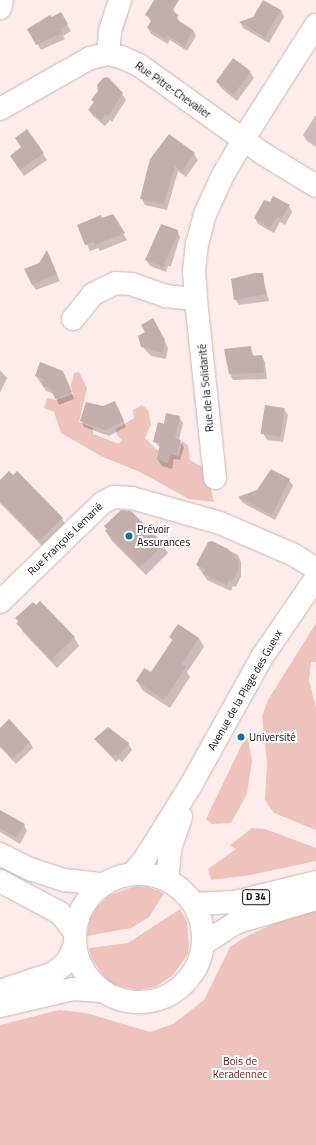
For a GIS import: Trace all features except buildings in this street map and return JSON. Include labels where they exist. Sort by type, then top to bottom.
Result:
[{"type":"street","points":[[0,8],[2,0]]},
{"type":"street","points":[[0,109],[77,63],[108,54],[110,31],[120,0]]},
{"type":"street","name":"Rue de la Solidarité","points":[[215,478],[194,271],[199,233],[220,182],[244,140],[316,25]]},
{"type":"street","name":"Rue Pitre-Chevalier","points":[[108,54],[139,65],[244,140],[316,186]]},
{"type":"street","points":[[73,319],[93,294],[116,283],[131,284],[165,296],[196,299]]},
{"type":"street","name":"Rue François Lemarié","points":[[0,602],[102,503],[114,497],[132,498],[220,523],[294,555],[316,569]]},
{"type":"street","name":"Avenue de la Plage des Gueux","points":[[132,874],[144,860],[191,785],[258,664],[316,578]]},
{"type":"street","name":"Avenue de la Plage des Gueux","points":[[168,880],[170,849],[191,785]]},
{"type":"street","points":[[0,854],[30,869],[64,880],[103,884]]},
{"type":"street","points":[[0,881],[60,913],[74,939],[79,964],[88,979],[101,991],[119,1000],[132,1002],[159,1000],[177,990],[191,976],[200,958],[203,944],[202,923],[194,904],[182,891],[168,880],[150,874],[132,874],[103,884],[88,898],[78,916],[74,939],[67,962],[54,973],[0,991]]},
{"type":"street","name":"D 34","points":[[194,904],[235,902],[316,882]]},
{"type":"street","name":"D 34","points":[[203,944],[236,923],[316,899]]},
{"type":"street","points":[[0,1006],[73,989],[101,991]]},
{"type":"green space","points":[[79,372],[87,388],[79,422],[93,428],[93,434],[119,444],[122,440],[117,435],[116,429],[134,418],[133,410],[142,405],[148,410],[151,424],[145,438],[157,450],[179,456],[182,441],[188,445],[190,460],[206,469],[214,502],[189,499],[140,472],[103,457],[61,433],[54,412],[44,408],[47,398],[56,400],[73,394],[71,386],[74,373]]},
{"type":"green space","points":[[316,623],[316,662],[311,662],[309,680],[316,707],[316,830],[274,813],[265,800],[267,764],[262,716],[268,700]]},
{"type":"green space","points":[[248,738],[252,761],[247,794],[231,823],[212,824],[206,819],[242,744]]},
{"type":"green space","points":[[252,828],[265,829],[316,848],[316,861],[251,875],[211,880],[208,869],[236,849],[230,845]]},
{"type":"green space","points":[[136,886],[148,887],[164,893],[149,917],[131,928],[87,936],[90,918],[97,907],[110,895]]},
{"type":"green space","name":"Bois de Keradennec","points":[[316,908],[316,1145],[0,1145],[0,1025],[59,1010],[86,1013],[150,1032],[173,1024],[204,1000],[230,947],[247,936],[298,913]]},
{"type":"green space","points":[[180,909],[187,922],[189,945],[188,954],[173,975],[157,986],[138,990],[115,985],[105,978],[92,959],[89,948],[128,943]]},
{"type":"place","name":"Prévoir Assurances","points":[[129,536]]},
{"type":"place","name":"Université","points":[[241,737]]}]
